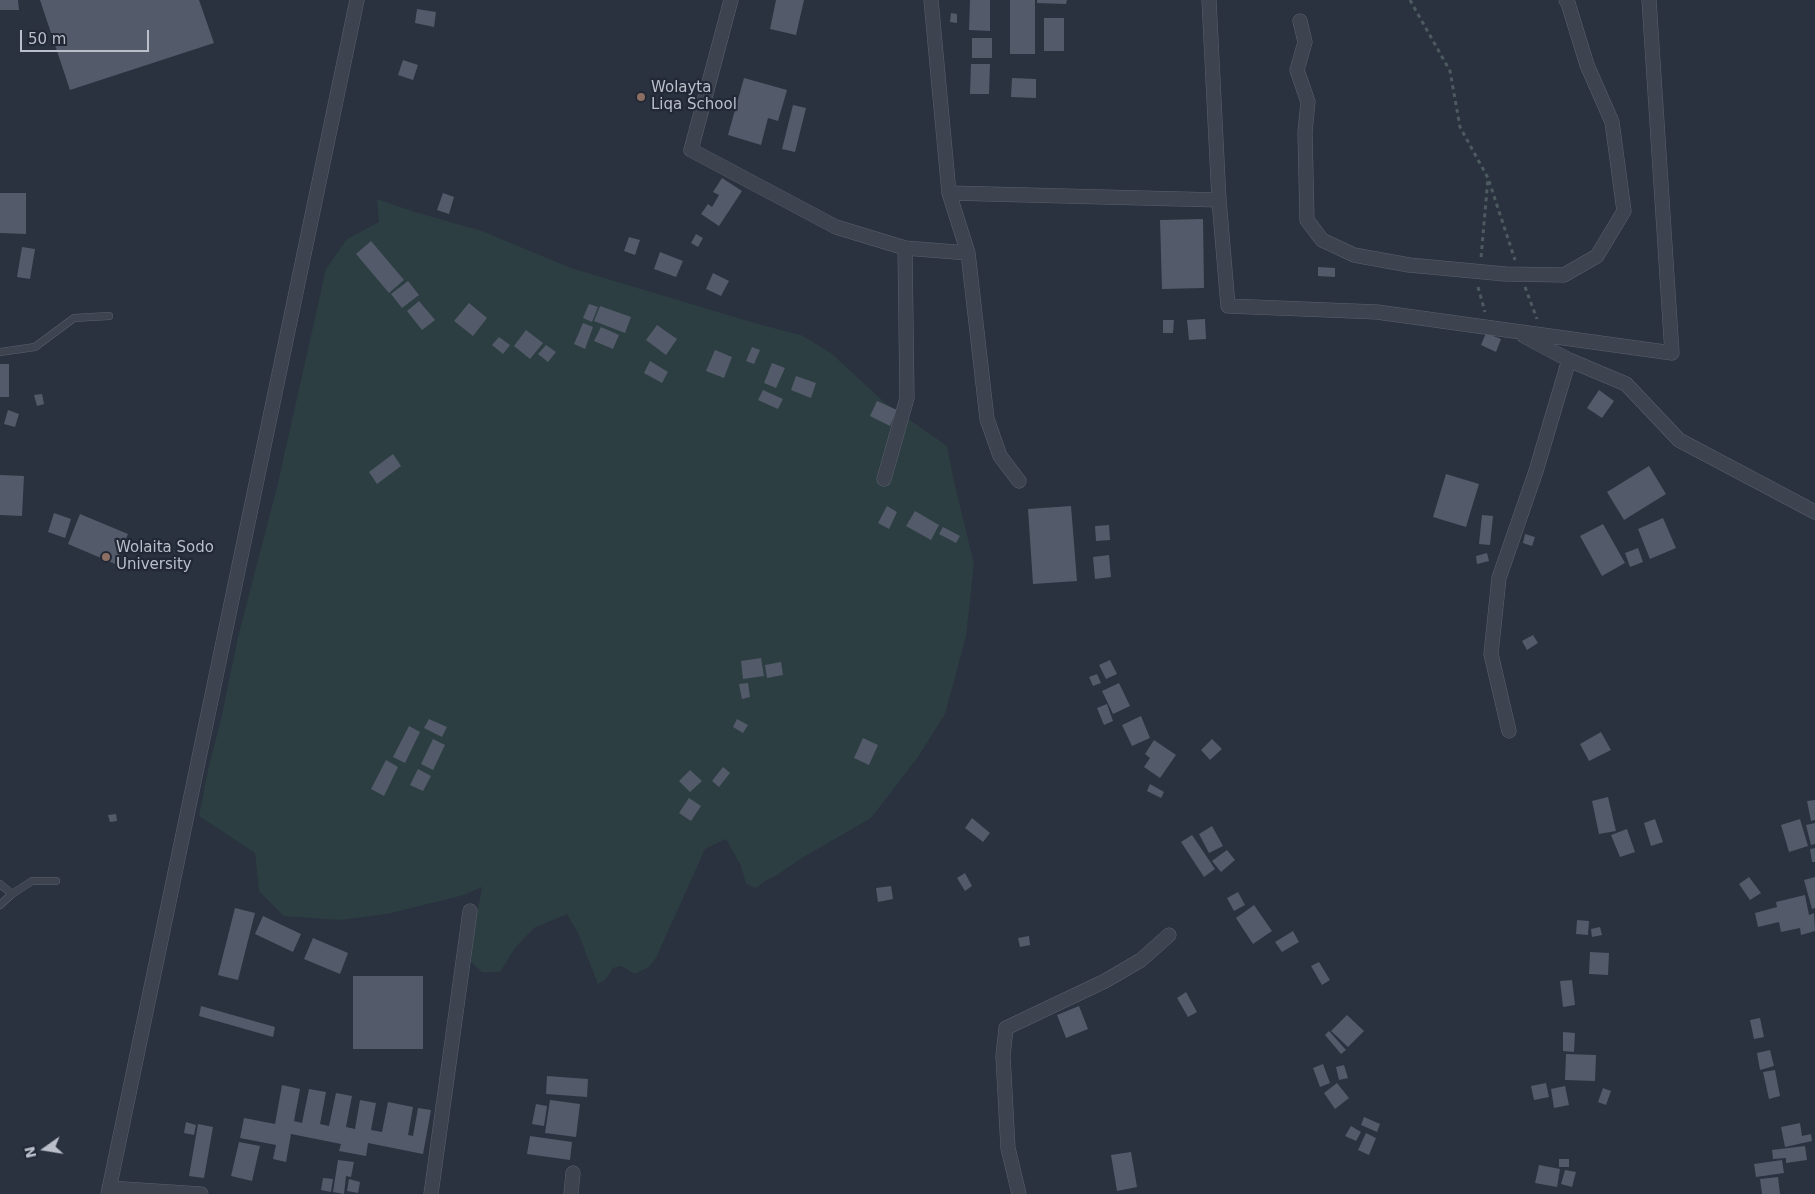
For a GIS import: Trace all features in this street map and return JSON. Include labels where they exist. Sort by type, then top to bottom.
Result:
[{"type":"street","points":[[201,1194],[109,1191],[357,0]]},
{"type":"street","points":[[731,0],[691,150],[836,227],[905,248],[968,253]]},
{"type":"street","points":[[931,0],[949,193],[968,253],[987,419],[1000,456],[1019,481]]},
{"type":"street","points":[[1209,0],[1219,200],[1228,306],[1376,312],[1672,353],[1649,0]]},
{"type":"street","points":[[1300,21],[1305,42],[1297,70],[1308,102],[1305,132],[1307,220],[1322,240],[1354,255],[1408,265],[1505,274],[1564,275],[1597,256],[1624,212],[1612,122],[1587,65],[1566,0]]},
{"type":"street","points":[[949,193],[1219,200]]},
{"type":"street","points":[[884,479],[907,398],[905,248]]},
{"type":"street","points":[[1515,331],[1569,360],[1626,384],[1679,440],[1815,512]]},
{"type":"street","points":[[1509,731],[1491,654],[1499,578],[1536,471],[1569,360]]},
{"type":"street","points":[[431,1194],[470,910]]},
{"type":"street","points":[[1019,1194],[1008,1148],[1003,1056],[1006,1028],[1105,981],[1141,960],[1169,935]]},
{"type":"street","points":[[571,1194],[573,1173]]},
{"type":"lane","points":[[0,352],[35,347],[74,318],[110,316]]},
{"type":"lane","points":[[0,905],[12,894],[32,881],[56,881]]},
{"type":"lane","points":[[0,884],[12,894]]},
{"type":"path","points":[[1410,0],[1450,71],[1460,127],[1488,178],[1478,286],[1488,328]]},
{"type":"shaded area","points":[[377,199],[482,231],[571,268],[801,335],[831,353],[884,402],[947,446],[974,564],[966,636],[945,714],[918,757],[871,818],[802,858],[756,888],[746,884],[741,866],[726,839],[705,849],[656,958],[649,967],[635,974],[621,966],[613,968],[606,979],[598,984],[578,933],[567,914],[534,928],[515,948],[500,972],[482,972],[469,960],[482,887],[464,895],[387,914],[339,920],[284,916],[259,891],[255,853],[199,816],[238,637],[277,487],[326,269],[347,239],[379,222]]},
{"type":"building","points":[[0,0],[18,0],[19,10],[0,10]]},
{"type":"building","points":[[40,0],[199,0],[214,43],[70,90]]},
{"type":"building","points":[[776,0],[804,0],[796,35],[770,29]]},
{"type":"building","points":[[970,0],[990,0],[990,31],[969,30]]},
{"type":"building","points":[[1010,0],[1035,0],[1035,54],[1010,54]]},
{"type":"building","points":[[1037,0],[1067,0],[1066,4],[1037,3]]},
{"type":"building","points":[[417,9],[436,12],[434,27],[415,23]]},
{"type":"building","points":[[951,13],[957,14],[957,23],[950,22]]},
{"type":"building","points":[[1044,18],[1064,18],[1064,51],[1044,51]]},
{"type":"building","points":[[972,38],[992,38],[992,58],[972,58]]},
{"type":"building","points":[[403,60],[418,65],[413,80],[398,75]]},
{"type":"building","points":[[971,64],[990,64],[989,94],[970,94]]},
{"type":"building","points":[[744,78],[787,90],[778,121],[768,118],[761,145],[728,135]]},
{"type":"building","points":[[1012,78],[1036,79],[1036,98],[1011,97]]},
{"type":"building","points":[[793,105],[806,108],[795,152],[782,149]]},
{"type":"building","points":[[722,178],[742,191],[719,226],[701,214],[708,204],[712,207],[719,195],[713,192]]},
{"type":"building","points":[[0,193],[26,193],[26,234],[0,233]]},
{"type":"building","points":[[443,193],[454,197],[449,214],[437,210]]},
{"type":"building","points":[[1203,219],[1204,288],[1162,289],[1160,220]]},
{"type":"building","points":[[696,234],[703,238],[698,247],[691,243]]},
{"type":"building","points":[[629,237],[640,240],[635,255],[624,251]]},
{"type":"building","points":[[371,241],[404,280],[389,293],[356,254]]},
{"type":"building","points":[[22,247],[35,249],[30,279],[17,277]]},
{"type":"building","points":[[660,252],[683,261],[676,277],[654,269]]},
{"type":"building","points":[[1318,267],[1335,268],[1335,277],[1318,276]]},
{"type":"building","points":[[713,273],[729,281],[721,296],[706,289]]},
{"type":"building","points":[[408,281],[419,295],[402,308],[391,294]]},
{"type":"building","points":[[419,301],[435,320],[422,330],[407,311]]},
{"type":"building","points":[[469,303],[487,318],[473,336],[454,321]]},
{"type":"building","points":[[589,304],[598,307],[592,322],[583,318]]},
{"type":"building","points":[[600,306],[631,317],[625,333],[594,321]]},
{"type":"building","points":[[1205,319],[1206,339],[1189,340],[1187,320]]},
{"type":"building","points":[[1163,320],[1174,320],[1173,333],[1163,333]]},
{"type":"building","points":[[583,323],[593,327],[585,349],[574,344]]},
{"type":"building","points":[[657,325],[677,339],[666,355],[646,340]]},
{"type":"building","points":[[601,327],[619,335],[613,349],[594,341]]},
{"type":"building","points":[[526,330],[543,343],[530,359],[514,346]]},
{"type":"building","points":[[1486,333],[1501,339],[1496,352],[1481,345]]},
{"type":"building","points":[[499,337],[510,345],[503,354],[492,345]]},
{"type":"building","points":[[546,345],[556,352],[548,362],[538,354]]},
{"type":"building","points":[[752,347],[760,350],[754,364],[746,361]]},
{"type":"building","points":[[715,350],[732,357],[724,378],[706,371]]},
{"type":"building","points":[[650,361],[668,372],[662,383],[644,373]]},
{"type":"building","points":[[772,363],[785,368],[776,388],[764,383]]},
{"type":"building","points":[[0,364],[9,364],[9,397],[0,397]]},
{"type":"building","points":[[796,376],[816,383],[811,398],[791,390]]},
{"type":"building","points":[[763,390],[783,399],[778,409],[758,400]]},
{"type":"building","points":[[1599,390],[1614,401],[1602,418],[1587,408]]},
{"type":"building","points":[[42,394],[44,404],[37,406],[34,395]]},
{"type":"building","points":[[877,401],[897,410],[890,426],[870,416]]},
{"type":"building","points":[[8,410],[19,414],[15,427],[4,424]]},
{"type":"building","points":[[393,454],[401,466],[377,484],[369,472]]},
{"type":"building","points":[[1649,466],[1666,494],[1624,520],[1607,492]]},
{"type":"building","points":[[1446,474],[1479,484],[1466,527],[1433,517]]},
{"type":"building","points":[[0,475],[24,476],[22,516],[0,515]]},
{"type":"building","points":[[887,506],[897,512],[889,529],[878,523]]},
{"type":"building","points":[[1071,506],[1077,581],[1033,584],[1028,509]]},
{"type":"building","points":[[915,511],[939,525],[931,540],[906,526]]},
{"type":"building","points":[[54,513],[71,519],[65,538],[48,532]]},
{"type":"building","points":[[80,514],[128,534],[115,564],[68,544]]},
{"type":"building","points":[[1482,515],[1493,516],[1490,545],[1479,544]]},
{"type":"building","points":[[1663,518],[1676,548],[1650,559],[1638,529]]},
{"type":"building","points":[[1603,524],[1625,563],[1602,576],[1580,536]]},
{"type":"building","points":[[1109,525],[1110,540],[1096,541],[1095,526]]},
{"type":"building","points":[[943,527],[960,536],[956,543],[939,534]]},
{"type":"building","points":[[1525,534],[1535,537],[1532,546],[1523,543]]},
{"type":"building","points":[[1638,548],[1643,562],[1630,567],[1625,553]]},
{"type":"building","points":[[1487,553],[1489,561],[1477,564],[1476,556]]},
{"type":"building","points":[[1109,555],[1111,577],[1095,579],[1093,557]]},
{"type":"building","points":[[1533,635],[1538,643],[1527,650],[1522,641]]},
{"type":"building","points":[[761,658],[764,676],[743,679],[741,661]]},
{"type":"building","points":[[1110,660],[1117,674],[1106,679],[1099,665]]},
{"type":"building","points":[[781,662],[783,675],[767,678],[765,665]]},
{"type":"building","points":[[1097,674],[1101,683],[1093,686],[1089,677]]},
{"type":"building","points":[[748,683],[750,697],[742,699],[739,684]]},
{"type":"building","points":[[1119,683],[1130,706],[1113,714],[1102,691]]},
{"type":"building","points":[[1107,704],[1113,721],[1104,725],[1097,708]]},
{"type":"building","points":[[1141,716],[1150,738],[1132,746],[1122,725]]},
{"type":"building","points":[[429,719],[447,727],[442,737],[424,728]]},
{"type":"building","points":[[737,719],[748,725],[743,733],[733,727]]},
{"type":"building","points":[[409,726],[420,732],[405,763],[393,757]]},
{"type":"building","points":[[1601,732],[1611,750],[1589,761],[1580,744]]},
{"type":"building","points":[[863,738],[878,745],[869,765],[854,758]]},
{"type":"building","points":[[433,739],[445,745],[433,770],[421,764]]},
{"type":"building","points":[[1212,739],[1222,749],[1210,760],[1201,750]]},
{"type":"building","points":[[1154,740],[1176,755],[1160,778],[1144,767],[1150,758],[1145,754]]},
{"type":"building","points":[[386,760],[398,767],[384,796],[371,789]]},
{"type":"building","points":[[723,767],[730,773],[719,787],[712,781]]},
{"type":"building","points":[[418,769],[431,776],[423,791],[410,785]]},
{"type":"building","points":[[690,770],[702,781],[690,792],[679,781]]},
{"type":"building","points":[[1150,784],[1164,792],[1161,798],[1147,791]]},
{"type":"building","points":[[1608,797],[1616,831],[1599,834],[1592,801]]},
{"type":"building","points":[[689,798],[701,806],[691,821],[679,813]]},
{"type":"building","points":[[1815,800],[1815,820],[1811,821],[1807,801]]},
{"type":"building","points":[[116,814],[117,821],[110,822],[108,815]]},
{"type":"building","points":[[972,818],[990,833],[983,842],[965,828]]},
{"type":"building","points":[[1655,819],[1663,842],[1651,846],[1644,823]]},
{"type":"building","points":[[1800,819],[1808,846],[1789,852],[1781,825]]},
{"type":"building","points":[[1815,823],[1815,844],[1811,845],[1806,825]]},
{"type":"building","points":[[1212,826],[1223,846],[1209,853],[1199,834]]},
{"type":"building","points":[[1627,829],[1635,852],[1620,857],[1611,835]]},
{"type":"building","points":[[1192,835],[1215,869],[1204,877],[1181,842]]},
{"type":"building","points":[[1815,848],[1815,862],[1812,862],[1810,849]]},
{"type":"building","points":[[1227,850],[1235,860],[1221,872],[1212,861]]},
{"type":"building","points":[[965,873],[972,886],[965,891],[957,878]]},
{"type":"building","points":[[1749,877],[1761,893],[1750,900],[1739,884]]},
{"type":"building","points":[[1815,877],[1815,908],[1812,909],[1804,880]]},
{"type":"building","points":[[891,886],[893,899],[878,902],[876,888]]},
{"type":"building","points":[[1238,892],[1245,905],[1234,911],[1227,898]]},
{"type":"building","points":[[1805,895],[1809,915],[1814,913],[1815,931],[1801,935],[1800,928],[1781,932],[1779,922],[1758,927],[1755,913],[1777,907],[1776,902]]},
{"type":"building","points":[[1254,905],[1272,931],[1253,944],[1236,918]]},
{"type":"building","points":[[235,908],[255,913],[238,980],[218,975]]},
{"type":"building","points":[[263,916],[301,934],[293,952],[255,934]]},
{"type":"building","points":[[1577,920],[1589,921],[1588,935],[1576,934]]},
{"type":"building","points":[[1600,927],[1602,935],[1592,937],[1591,929]]},
{"type":"building","points":[[1293,931],[1299,942],[1282,952],[1275,942]]},
{"type":"building","points":[[1029,936],[1030,945],[1020,947],[1018,938]]},
{"type":"building","points":[[313,938],[348,953],[340,974],[304,959]]},
{"type":"building","points":[[1590,952],[1609,953],[1608,975],[1589,974]]},
{"type":"building","points":[[1319,962],[1330,980],[1322,985],[1311,966]]},
{"type":"building","points":[[353,976],[423,976],[423,1049],[353,1049]]},
{"type":"building","points":[[1572,980],[1575,1005],[1563,1007],[1560,981]]},
{"type":"building","points":[[1186,992],[1197,1012],[1188,1017],[1177,998]]},
{"type":"building","points":[[201,1006],[275,1027],[273,1037],[199,1016]]},
{"type":"building","points":[[1079,1006],[1088,1029],[1066,1038],[1057,1015]]},
{"type":"building","points":[[1347,1015],[1364,1031],[1348,1047],[1331,1031]]},
{"type":"building","points":[[1760,1018],[1764,1037],[1754,1039],[1750,1020]]},
{"type":"building","points":[[1329,1031],[1346,1050],[1341,1054],[1325,1035]]},
{"type":"building","points":[[1563,1032],[1575,1033],[1574,1052],[1563,1051]]},
{"type":"building","points":[[1770,1050],[1774,1066],[1760,1070],[1757,1053]]},
{"type":"building","points":[[1566,1054],[1596,1055],[1595,1081],[1565,1080]]},
{"type":"building","points":[[1323,1064],[1330,1083],[1320,1087],[1313,1068]]},
{"type":"building","points":[[1344,1065],[1348,1078],[1339,1080],[1336,1067]]},
{"type":"building","points":[[1775,1070],[1780,1096],[1769,1099],[1763,1072]]},
{"type":"building","points":[[547,1076],[588,1079],[587,1097],[546,1094]]},
{"type":"building","points":[[1337,1083],[1349,1098],[1335,1109],[1324,1093]]},
{"type":"building","points":[[1546,1083],[1549,1097],[1534,1100],[1531,1086]]},
{"type":"building","points":[[282,1085],[300,1089],[294,1121],[302,1123],[309,1089],[326,1092],[320,1124],[329,1126],[336,1093],[352,1096],[346,1127],[355,1129],[360,1100],[376,1103],[371,1130],[382,1132],[388,1102],[413,1107],[408,1135],[413,1136],[418,1108],[431,1110],[423,1154],[368,1143],[366,1156],[339,1151],[341,1144],[291,1134],[286,1162],[273,1159],[276,1145],[240,1138],[244,1118],[275,1124]]},
{"type":"building","points":[[1565,1086],[1569,1105],[1554,1108],[1551,1089]]},
{"type":"building","points":[[1603,1088],[1611,1091],[1606,1105],[1598,1102]]},
{"type":"building","points":[[550,1100],[580,1104],[576,1137],[545,1133]]},
{"type":"building","points":[[536,1104],[547,1106],[544,1126],[532,1124]]},
{"type":"building","points":[[1364,1117],[1380,1124],[1377,1132],[1361,1125]]},
{"type":"building","points":[[186,1122],[196,1125],[194,1135],[184,1133]]},
{"type":"building","points":[[1800,1123],[1802,1136],[1811,1134],[1812,1141],[1785,1147],[1781,1127]]},
{"type":"building","points":[[198,1124],[213,1127],[204,1178],[189,1176]]},
{"type":"building","points":[[1351,1126],[1361,1132],[1356,1141],[1345,1136]]},
{"type":"building","points":[[1366,1133],[1376,1138],[1369,1155],[1358,1150]]},
{"type":"building","points":[[530,1136],[572,1142],[570,1160],[527,1154]]},
{"type":"building","points":[[239,1142],[260,1146],[252,1181],[231,1176]]},
{"type":"building","points":[[1805,1146],[1807,1160],[1786,1163],[1786,1158],[1773,1159],[1772,1150]]},
{"type":"building","points":[[1131,1152],[1137,1187],[1117,1191],[1111,1155]]},
{"type":"building","points":[[1559,1159],[1569,1159],[1569,1167],[1559,1167]]},
{"type":"building","points":[[338,1160],[354,1162],[351,1177],[346,1176],[344,1194],[333,1192]]},
{"type":"building","points":[[1782,1160],[1784,1173],[1756,1177],[1754,1164]]},
{"type":"building","points":[[1539,1165],[1560,1169],[1557,1187],[1535,1183]]},
{"type":"building","points":[[1565,1170],[1576,1172],[1572,1187],[1561,1184]]},
{"type":"building","points":[[1778,1177],[1780,1194],[1762,1194],[1760,1179]]},
{"type":"building","points":[[323,1178],[333,1179],[331,1192],[321,1190]]},
{"type":"building","points":[[349,1179],[360,1182],[358,1193],[347,1191]]},
{"type":"place","name":"Wolayta Liqa School","points":[[641,97]]},
{"type":"place","name":"Wolaita Sodo University","points":[[106,557]]}]
